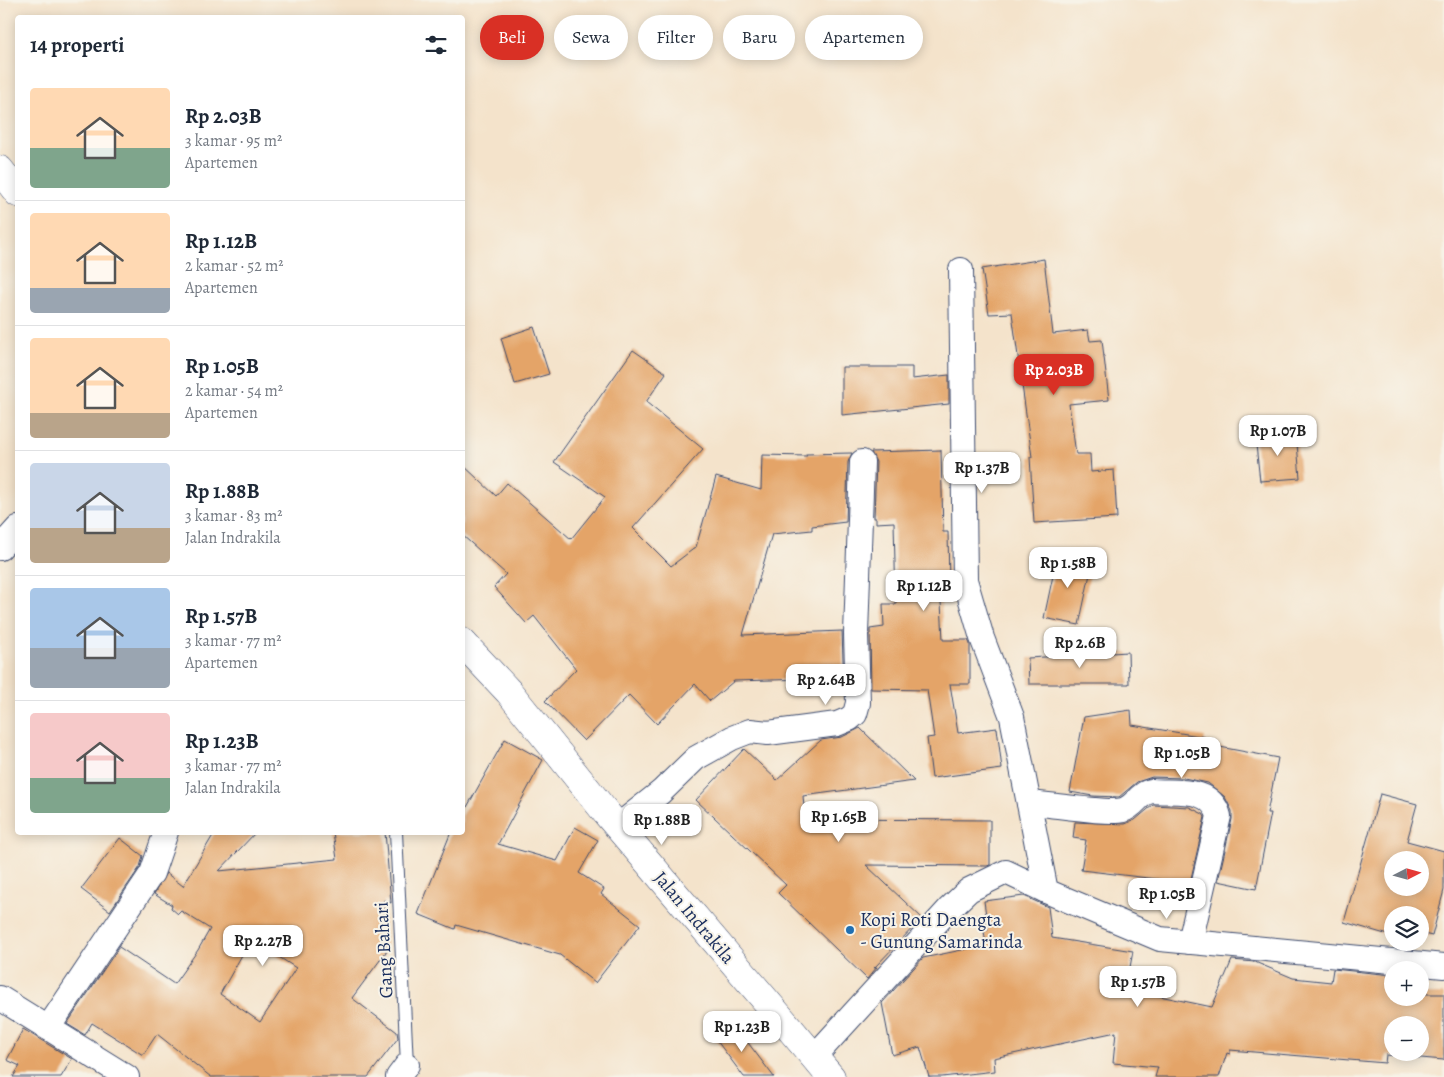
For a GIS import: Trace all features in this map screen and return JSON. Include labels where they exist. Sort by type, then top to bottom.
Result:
[{"type":"street","points":[[0,170],[15,189]]},
{"type":"street","points":[[961,270],[965,580],[982,638],[1012,717],[1046,891]]},
{"type":"street","points":[[618,826],[661,792],[696,758],[732,738],[750,731],[768,733],[837,724],[855,714],[858,703],[856,634],[862,462]]},
{"type":"street","points":[[0,548],[15,531]]},
{"type":"street","name":"Jalan Indrakila","points":[[465,645],[509,692],[618,826],[831,1077]]},
{"type":"street","points":[[1029,802],[1115,811],[1130,807],[1144,792],[1202,794],[1211,799],[1216,805],[1219,816],[1190,942]]},
{"type":"street","points":[[48,1028],[152,873],[165,835]]},
{"type":"street","points":[[814,1057],[969,890],[1006,872],[1160,939],[1444,966]]},
{"type":"street","points":[[0,998],[127,1077]]},
{"type":"lane","name":"Gang Bahari","points":[[396,835],[405,1073]]},
{"type":"building","points":[[1044,259],[1053,334],[1088,330],[1090,341],[1102,340],[1109,400],[1069,404],[1076,454],[1090,454],[1091,472],[1114,470],[1117,518],[1034,523],[1030,457],[1032,457],[1012,313],[989,314],[982,269]]},
{"type":"building","points":[[534,327],[549,374],[515,384],[501,338]]},
{"type":"building","points":[[633,350],[666,373],[646,402],[703,449],[633,528],[671,566],[696,547],[716,477],[761,490],[762,455],[807,456],[806,454],[852,453],[848,462],[846,522],[812,526],[812,530],[772,534],[743,635],[842,631],[844,689],[810,689],[809,679],[734,681],[710,701],[695,684],[657,724],[629,695],[584,741],[545,701],[576,669],[534,616],[526,623],[494,587],[506,574],[465,538],[465,467],[496,496],[507,483],[571,539],[605,497],[554,462]]},
{"type":"building","points":[[842,367],[912,367],[912,379],[949,375],[949,404],[842,415]]},
{"type":"building","points":[[1296,432],[1300,478],[1260,481],[1255,436]]},
{"type":"building","points":[[941,450],[943,532],[948,532],[949,583],[940,583],[943,640],[968,640],[970,644],[970,684],[950,684],[958,733],[997,728],[1002,769],[932,778],[927,738],[934,737],[927,690],[871,689],[870,629],[884,627],[883,604],[896,604],[894,522],[876,523],[876,518],[874,518],[876,462],[871,452]]},
{"type":"building","points":[[1058,552],[1093,560],[1079,625],[1044,618]]},
{"type":"building","points":[[1128,652],[1129,684],[1029,684],[1028,658]]},
{"type":"building","points":[[1131,710],[1132,725],[1205,737],[1204,744],[1278,758],[1267,813],[1271,813],[1256,889],[1218,881],[1232,819],[1232,811],[1225,797],[1208,783],[1184,778],[1152,777],[1137,782],[1119,797],[1093,796],[1070,792],[1084,717]]},
{"type":"building","points":[[860,728],[914,781],[803,796],[805,819],[990,820],[990,865],[866,865],[922,918],[874,968],[877,967],[867,979],[778,893],[786,885],[696,800],[744,749],[777,780],[821,740],[842,737]]},
{"type":"building","points":[[505,739],[543,760],[498,844],[557,861],[575,827],[598,840],[579,873],[604,889],[601,894],[640,925],[595,983],[560,955],[456,925],[455,929],[418,914],[450,835],[465,835],[465,811]]},
{"type":"building","points":[[1380,794],[1417,804],[1407,841],[1444,851],[1444,890],[1432,936],[1429,935],[1429,906],[1384,906],[1384,934],[1344,922]]},
{"type":"building","points":[[1153,805],[1189,807],[1205,817],[1190,883],[1081,870],[1086,840],[1073,838],[1075,822],[1125,824],[1135,820]]},
{"type":"building","points":[[213,835],[253,835],[219,871],[337,859],[333,835],[385,835],[391,903],[384,900],[386,952],[352,998],[397,1032],[398,1038],[368,1077],[211,1077],[157,1034],[143,1055],[92,1023],[85,1035],[67,1024],[119,947],[174,984],[198,950],[210,929],[181,911],[178,914],[171,908],[172,905],[154,894],[166,873],[183,886]],"holes":[[[251,939],[296,968],[260,1022],[220,994]]]},
{"type":"building","points":[[120,838],[143,856],[140,867],[110,911],[81,889]]},
{"type":"building","points":[[1024,896],[1048,907],[1052,938],[1133,951],[1126,989],[1212,1007],[1232,960],[1255,962],[1293,978],[1331,982],[1333,969],[1384,974],[1384,1006],[1429,1006],[1429,994],[1444,994],[1444,1060],[1429,1059],[1429,1016],[1384,1016],[1385,1063],[1230,1050],[1230,1054],[1227,1053],[1219,1077],[1155,1077],[1158,1067],[1113,1063],[1116,1032],[994,1058],[995,1071],[929,1077],[920,1047],[892,1055],[882,1003],[923,958],[986,945],[984,931],[988,930],[984,901]]},
{"type":"building","points":[[733,1023],[774,1077],[744,1077],[714,1037]]},
{"type":"building","points":[[23,1029],[72,1059],[61,1077],[13,1077],[20,1066],[7,1060]]},
{"type":"place","name":"Kopi Roti Daengta - Gunung Samarinda","points":[[850,930]]}]
